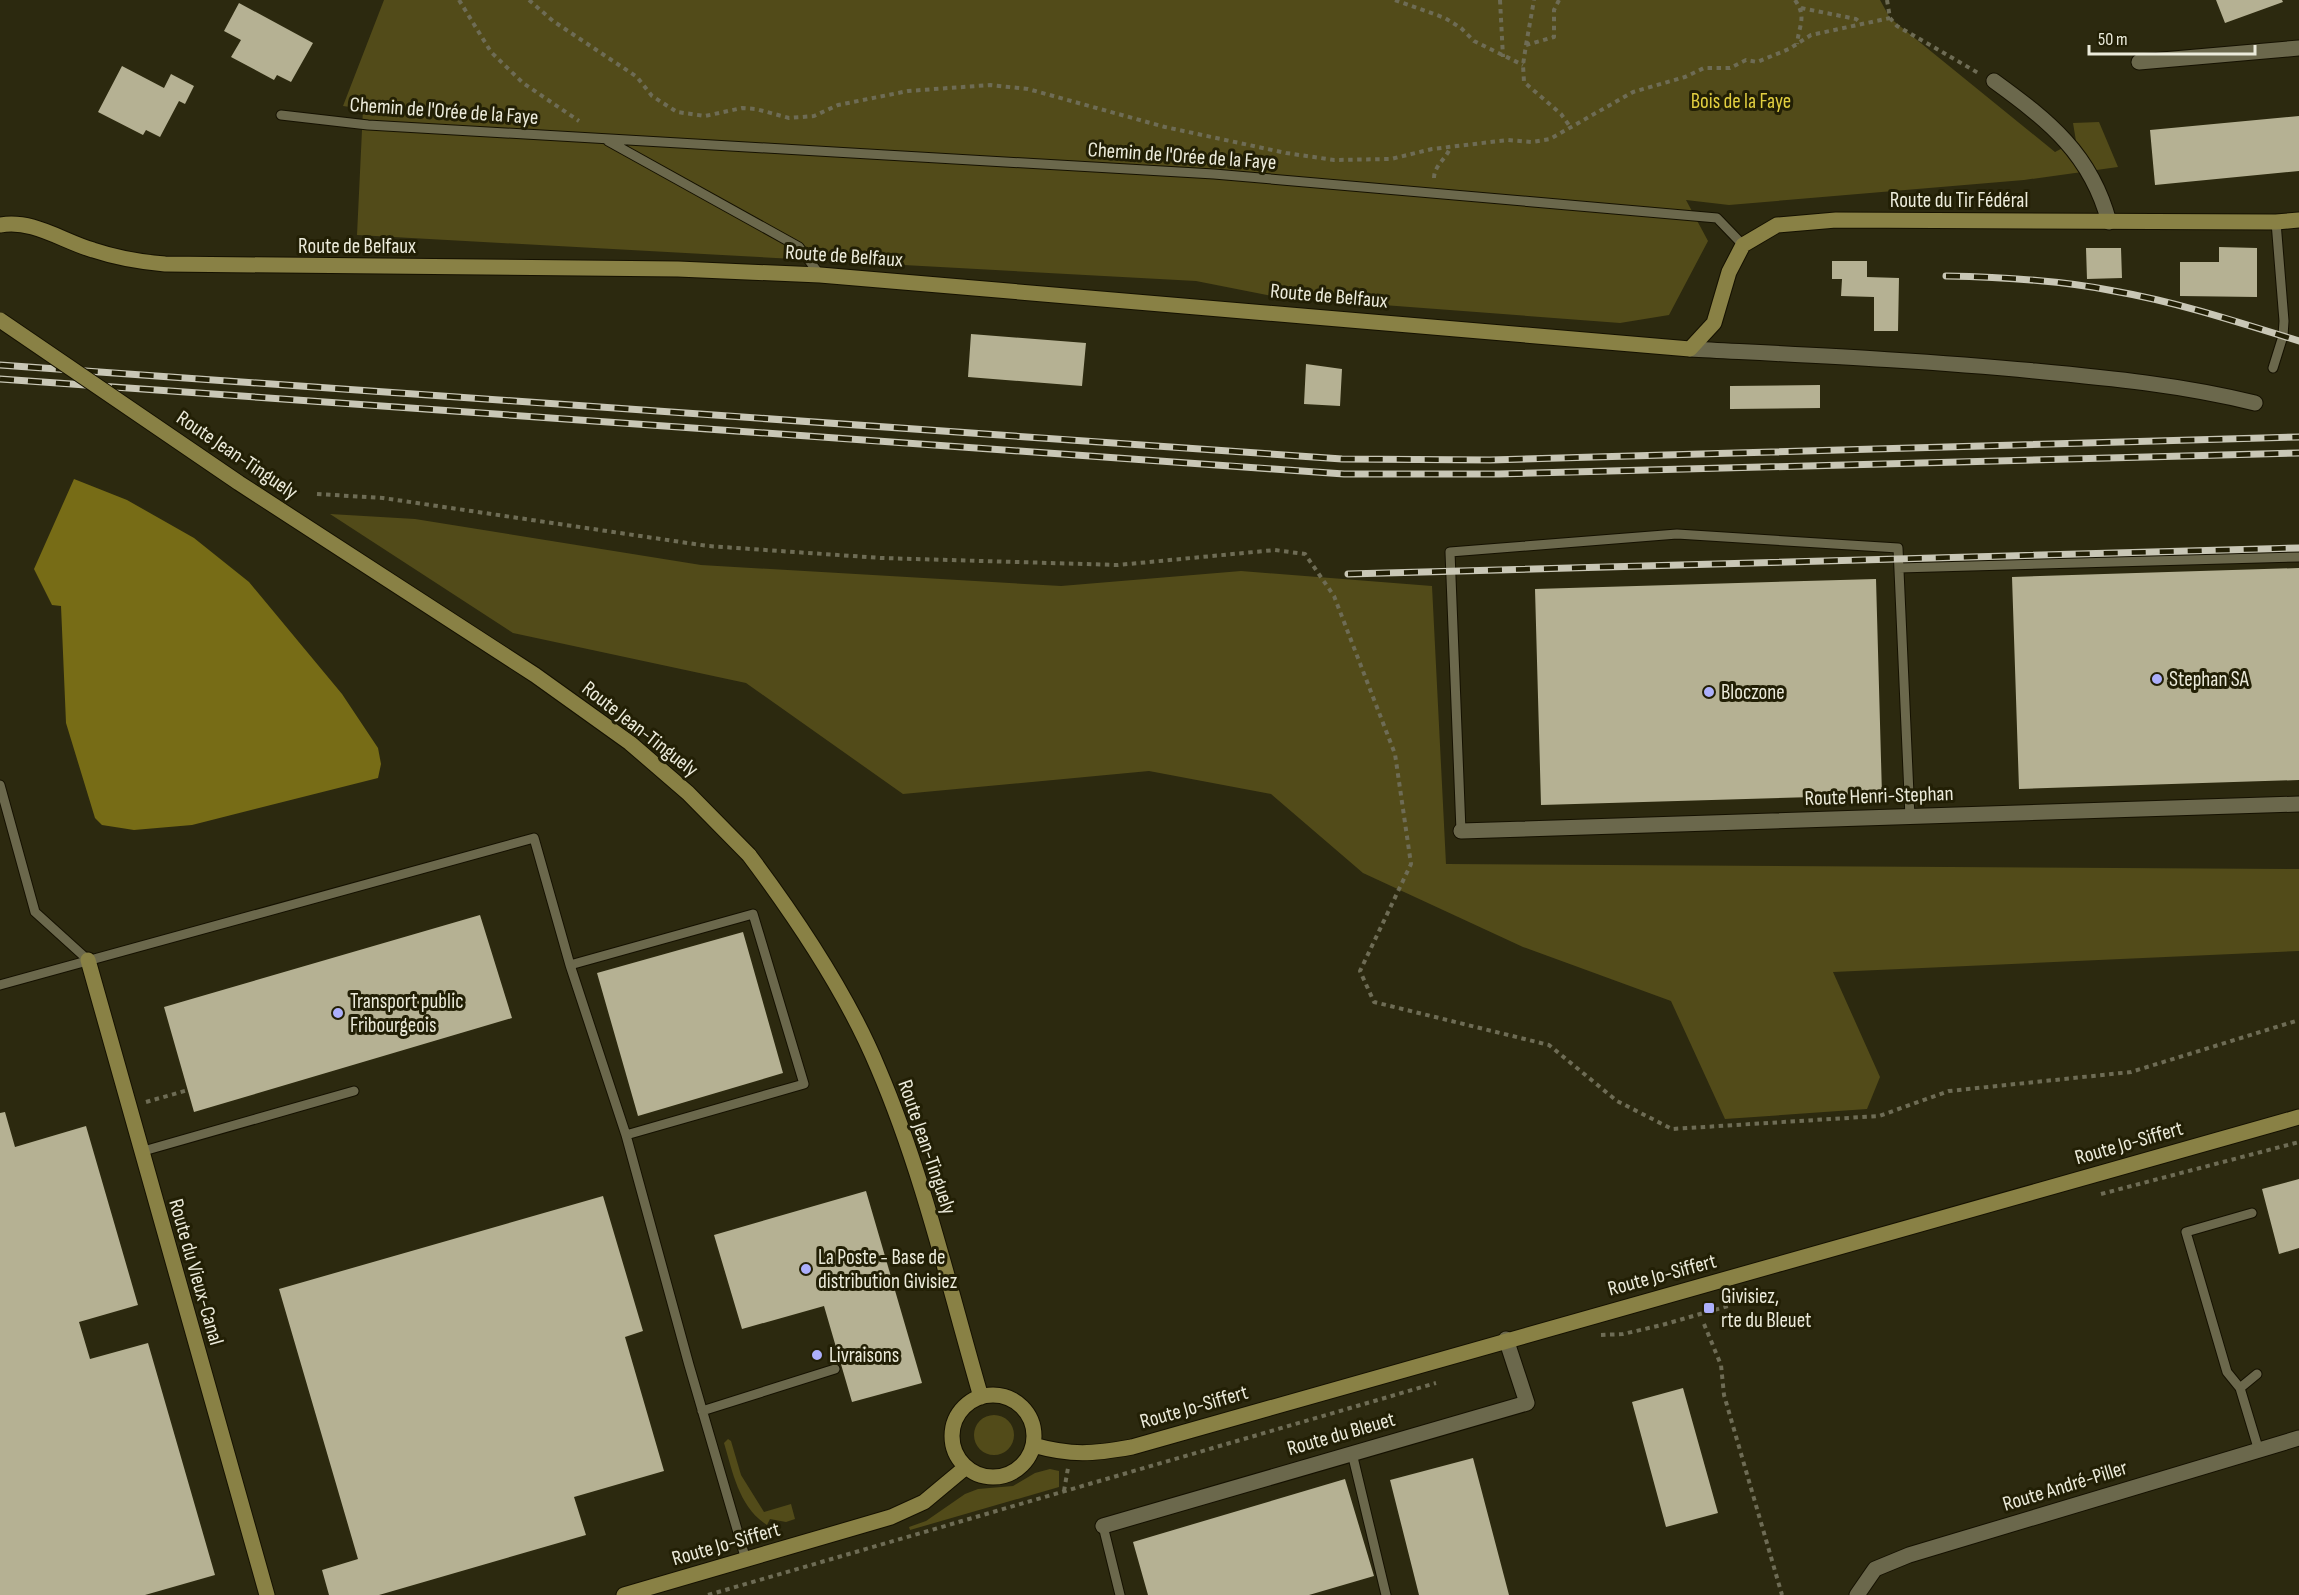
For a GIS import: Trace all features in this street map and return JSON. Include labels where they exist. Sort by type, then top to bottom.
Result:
[{"type":"street","points":[[2139,62],[2299,48]]},
{"type":"street","points":[[1994,81],[2050,123],[2074,150],[2096,182],[2109,222]]},
{"type":"street","name":"Route du Tir Fédéral","points":[[1743,245],[1777,225],[1836,220],[2109,222],[2299,220]]},
{"type":"street","name":"Route de Belfaux","points":[[0,225],[30,225],[90,249],[128,260],[165,264],[678,269],[820,275],[1690,349]]},
{"type":"street","points":[[1690,349],[1714,323],[1729,272],[1743,245]]},
{"type":"street","name":"Route Jean-Tinguely","points":[[0,320],[239,483],[535,675],[583,709],[630,743],[688,793],[749,855],[798,920],[878,1066],[926,1206],[981,1396]]},
{"type":"street","points":[[1690,349],[1964,364],[2129,380],[2206,391],[2255,403]]},
{"type":"street","name":"Route Henri-Stephan","points":[[1461,831],[2299,804]]},
{"type":"street","name":"Route du Vieux-Canal","points":[[88,960],[140,1152],[267,1595]]},
{"type":"street","name":"Route Jo-Siffert","points":[[1033,1445],[1056,1451],[1089,1454],[1132,1446],[2299,1117]]},
{"type":"street","name":"Route du Bleuet","points":[[1103,1526],[1527,1403],[1506,1339]]},
{"type":"street","points":[[981,1396],[1008,1397],[1021,1405],[1032,1424],[1033,1445],[1023,1464],[1006,1475],[992,1477],[978,1474],[966,1467],[957,1456],[952,1443],[952,1429],[957,1415],[966,1404],[981,1396]]},
{"type":"street","name":"Route André-Piller","points":[[1857,1595],[1875,1569],[1908,1555],[2299,1438]]},
{"type":"street","name":"Route Jo-Siffert","points":[[624,1595],[899,1513],[924,1502],[966,1467]]},
{"type":"lane","name":"Chemin de l'Orée de la Faye","points":[[281,115],[368,125],[605,140],[1214,174],[1717,218],[1743,245]]},
{"type":"lane","name":"Chemin de l'Orée de la Faye","points":[[605,140],[799,247],[820,275]]},
{"type":"lane","points":[[2273,368],[2283,336],[2284,321],[2276,222]]},
{"type":"lane","points":[[1461,831],[1450,552],[1677,534],[1898,548],[1910,817]]},
{"type":"lane","points":[[1899,568],[2299,557]]},
{"type":"lane","points":[[0,785],[35,912],[88,960]]},
{"type":"lane","points":[[0,985],[534,838],[570,965],[626,1135],[702,1411],[746,1560]]},
{"type":"lane","points":[[570,965],[753,914],[804,1084],[626,1135]]},
{"type":"lane","points":[[140,1152],[354,1091]]},
{"type":"lane","points":[[2252,1213],[2186,1232],[2227,1372],[2240,1388],[2259,1451]]},
{"type":"lane","points":[[702,1411],[835,1369]]},
{"type":"lane","points":[[2240,1388],[2257,1374]]},
{"type":"lane","points":[[1352,1453],[1386,1595]]},
{"type":"lane","points":[[1103,1526],[1120,1595]]},
{"type":"path","points":[[459,0],[491,52],[523,83],[605,140]]},
{"type":"path","points":[[529,0],[553,21],[618,62],[637,77],[652,96],[677,112],[705,116],[742,108],[756,109],[789,118],[814,116],[838,105],[908,91],[990,85],[1028,89],[1165,127],[1286,153],[1334,160],[1391,159],[1508,140],[1532,142],[1550,139],[1633,92],[1685,77],[1704,68],[1730,68],[1746,60],[1758,62],[1811,35],[1890,18]]},
{"type":"path","points":[[1395,0],[1445,18],[1461,28],[1474,41],[1523,65]]},
{"type":"path","points":[[1500,0],[1503,57]]},
{"type":"path","points":[[1534,0],[1523,65],[1524,82],[1561,114],[1571,128]]},
{"type":"path","points":[[1526,45],[1554,37],[1554,10],[1558,0]]},
{"type":"path","points":[[1795,0],[1802,8],[1803,19],[1797,44]]},
{"type":"path","points":[[1887,0],[1890,18],[1897,26],[1994,81]]},
{"type":"path","points":[[1802,8],[1856,20],[1863,24]]},
{"type":"path","points":[[1434,172],[1447,156],[1450,148]]},
{"type":"path","points":[[317,494],[383,498],[708,546],[880,558],[1118,565],[1275,550],[1305,554],[1334,596],[1395,754],[1411,864],[1360,971],[1374,1002],[1549,1045],[1617,1101],[1672,1129],[1879,1116],[1949,1091],[2131,1072],[2299,1020]]},
{"type":"path","points":[[128,1107],[188,1090]]},
{"type":"path","points":[[1590,1338],[1623,1334],[1709,1311]]},
{"type":"path","points":[[1704,1324],[1721,1365],[1724,1395],[1782,1595]]},
{"type":"path","points":[[708,1595],[1446,1380]]},
{"type":"green space","name":"Bois de la Faye","points":[[384,0],[1880,0],[1890,18],[2055,152],[2076,141],[2073,123],[2099,122],[2118,167],[2024,180],[1729,205],[1686,200],[1708,241],[1669,315],[1620,323],[1277,297],[1196,281],[357,235],[363,109],[343,106]]},
{"type":"green space","points":[[330,514],[415,519],[701,565],[1061,586],[1241,571],[1432,586],[1446,864],[2299,869],[2299,951],[1833,972],[1880,1077],[1867,1109],[1725,1119],[1671,1001],[1523,947],[1363,873],[1271,794],[1149,771],[903,794],[746,683],[513,633]]},
{"type":"green space","points":[[994,1415],[1008,1421],[1014,1435],[1008,1449],[994,1455],[980,1449],[974,1435],[980,1421]]},
{"type":"green space","points":[[728,1439],[731,1441],[741,1475],[764,1512],[791,1504],[795,1519],[786,1522],[770,1519],[767,1525],[757,1518],[738,1488],[724,1443]]},
{"type":"green space","points":[[1050,1469],[1059,1471],[1059,1487],[910,1530],[909,1527],[926,1521],[965,1494],[978,1489],[1013,1486],[1035,1473]]},
{"type":"shaded area","points":[[74,479],[127,500],[194,538],[249,582],[342,694],[378,748],[381,764],[378,778],[192,825],[134,830],[102,825],[95,818],[66,723],[61,606],[52,605],[34,569]]},
{"type":"building","points":[[2216,0],[2282,0],[2283,2],[2225,23]]},
{"type":"building","points":[[239,3],[313,43],[291,82],[277,75],[274,80],[231,57],[241,40],[224,31]]},
{"type":"building","points":[[122,66],[164,88],[171,74],[194,86],[185,104],[179,101],[160,137],[146,130],[143,135],[98,112]]},
{"type":"building","points":[[2299,116],[2299,171],[2155,185],[2150,130]]},
{"type":"building","points":[[2219,247],[2257,248],[2257,297],[2180,296],[2180,262],[2219,262]]},
{"type":"building","points":[[2086,248],[2121,248],[2122,278],[2087,279]]},
{"type":"building","points":[[1832,261],[1867,261],[1867,277],[1899,278],[1898,331],[1874,331],[1874,297],[1841,296],[1842,279],[1832,279]]},
{"type":"building","points":[[971,334],[1086,343],[1082,386],[968,377]]},
{"type":"building","points":[[1306,364],[1342,369],[1340,406],[1304,404]]},
{"type":"building","points":[[1820,385],[1820,408],[1730,409],[1730,386]]},
{"type":"building","name":"Stephan SA","points":[[2299,568],[2299,780],[2019,789],[2012,577]]},
{"type":"building","name":"Bloczone","points":[[1876,579],[1882,795],[1541,805],[1535,589]]},
{"type":"building","name":"Transport public Fribourgeois","points":[[480,915],[512,1018],[194,1112],[164,1007]]},
{"type":"building","points":[[743,932],[783,1073],[638,1116],[597,973]]},
{"type":"building","points":[[5,1112],[15,1147],[86,1126],[138,1305],[79,1322],[90,1359],[148,1343],[215,1575],[145,1595],[0,1595],[0,1113]]},
{"type":"building","points":[[2299,1179],[2299,1248],[2279,1254],[2262,1189]]},
{"type":"building","name":"La Poste - Base de distribution Givisiez","points":[[866,1191],[922,1383],[852,1402],[824,1306],[742,1329],[714,1235]]},
{"type":"building","points":[[603,1196],[643,1331],[625,1337],[664,1471],[574,1497],[586,1535],[379,1595],[329,1595],[322,1570],[358,1559],[279,1289]]},
{"type":"building","points":[[1683,1388],[1718,1513],[1666,1527],[1632,1402]]},
{"type":"building","points":[[1473,1458],[1509,1595],[1419,1595],[1390,1480]]},
{"type":"building","points":[[1345,1479],[1374,1576],[1309,1595],[1148,1595],[1133,1542]]},
{"type":"railway","points":[[1946,276],[2030,280],[2114,291],[2184,307],[2299,341]]},
{"type":"railway","points":[[0,365],[1342,459],[1490,460],[2299,437]]},
{"type":"railway","points":[[0,379],[1344,474],[1499,474],[2299,453]]},
{"type":"railway","points":[[1348,574],[2299,548]]},
{"type":"place","name":"Stephan SA","points":[[2157,679]]},
{"type":"place","name":"Bloczone","points":[[1709,692]]},
{"type":"place","name":"Transport public Fribourgeois","points":[[338,1013]]},
{"type":"place","name":"La Poste - Base de distribution Givisiez","points":[[806,1269]]},
{"type":"place","name":"Givisiez, rte du Bleuet","points":[[1709,1308]]},
{"type":"place","name":"Livraisons","points":[[817,1355]]}]
